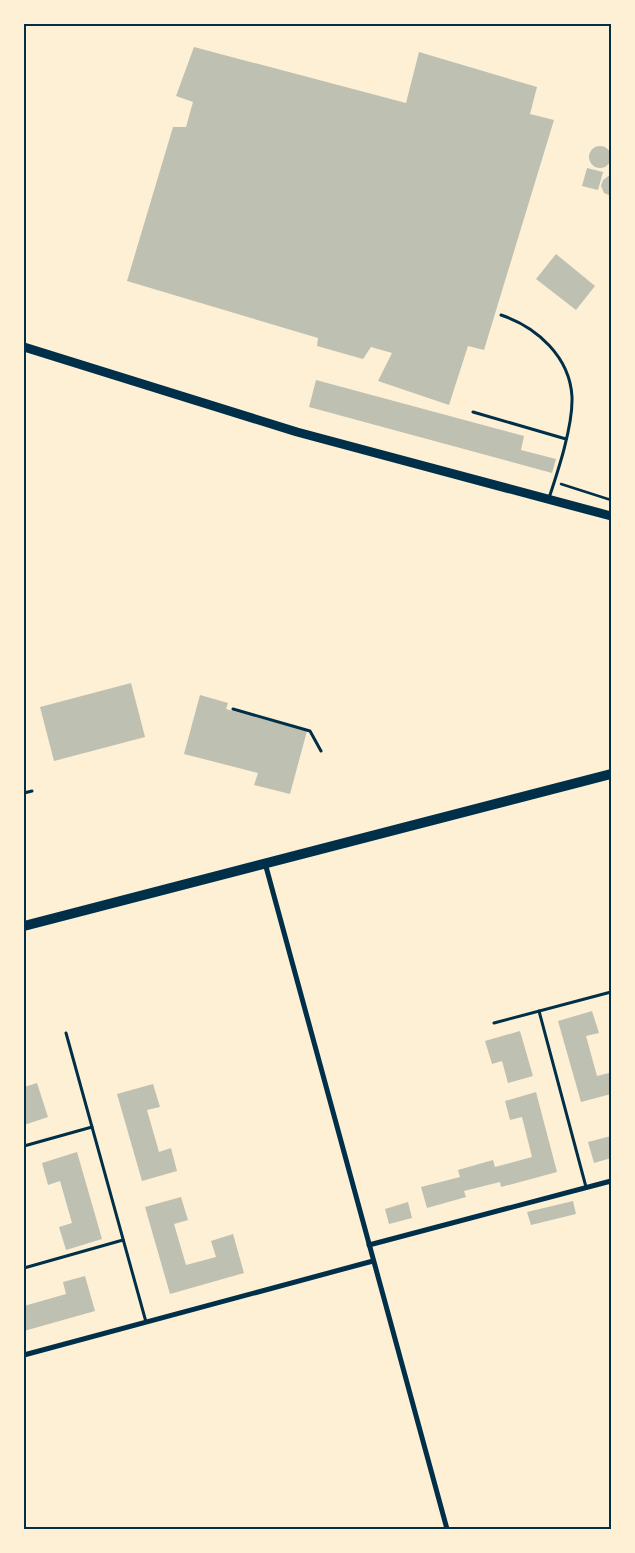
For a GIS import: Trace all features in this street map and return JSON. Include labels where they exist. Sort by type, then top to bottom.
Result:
[{"type":"main road","points":[[24,347],[298,432],[611,516]]},
{"type":"main road","points":[[24,926],[611,774]]},
{"type":"street","points":[[265,863],[447,1529]]},
{"type":"street","points":[[369,1245],[611,1181]]},
{"type":"street","points":[[24,1355],[374,1261]]},
{"type":"lane","points":[[501,315],[521,322],[534,330],[550,346],[564,369],[570,384],[572,399],[566,439],[549,500]]},
{"type":"lane","points":[[473,412],[566,439]]},
{"type":"lane","points":[[233,709],[310,731],[321,751]]},
{"type":"lane","points":[[24,793],[32,791]]},
{"type":"lane","points":[[494,1023],[611,992]]},
{"type":"lane","points":[[539,1011],[586,1188]]},
{"type":"lane","points":[[66,1033],[146,1323]]},
{"type":"lane","points":[[24,1146],[92,1127]]},
{"type":"lane","points":[[24,1268],[123,1240]]},
{"type":"path","points":[[555,482],[611,500]]},
{"type":"building","points":[[194,47],[406,103],[419,52],[537,87],[530,114],[554,120],[484,350],[468,346],[449,405],[378,381],[392,353],[371,347],[363,359],[317,346],[318,338],[127,281],[173,127],[186,127],[193,102],[176,96]]},
{"type":"building","points":[[600,146],[608,149],[611,157],[608,165],[600,168],[592,165],[589,157],[592,149]]},
{"type":"building","points":[[587,168],[603,172],[598,190],[582,186]]},
{"type":"building","points":[[611,174],[611,196],[604,193],[601,186],[603,180]]},
{"type":"building","points":[[556,254],[595,286],[576,310],[536,279]]},
{"type":"building","points":[[316,380],[524,436],[521,450],[556,459],[552,473],[309,407]]},
{"type":"building","points":[[131,683],[145,737],[54,761],[40,707]]},
{"type":"building","points":[[200,695],[228,703],[226,709],[307,731],[290,794],[254,785],[258,773],[184,754]]},
{"type":"building","points":[[592,1011],[599,1033],[586,1036],[597,1076],[609,1073],[611,1094],[581,1102],[558,1021]]},
{"type":"building","points":[[520,1031],[533,1076],[508,1083],[502,1061],[492,1064],[485,1041]]},
{"type":"building","points":[[37,1083],[48,1117],[24,1125],[24,1087]]},
{"type":"building","points":[[153,1084],[160,1107],[147,1110],[159,1152],[171,1148],[177,1171],[142,1181],[117,1094]]},
{"type":"building","points":[[536,1092],[557,1172],[501,1187],[500,1182],[464,1191],[466,1197],[427,1208],[421,1187],[460,1177],[458,1170],[493,1160],[495,1167],[532,1157],[522,1117],[510,1120],[505,1101]]},
{"type":"building","points":[[611,1136],[611,1158],[594,1163],[588,1142]]},
{"type":"building","points":[[77,1152],[102,1239],[66,1250],[59,1227],[72,1223],[60,1181],[48,1185],[42,1163]]},
{"type":"building","points":[[181,1197],[188,1220],[174,1224],[186,1265],[216,1257],[211,1241],[233,1234],[244,1273],[170,1294],[145,1207]]},
{"type":"building","points":[[573,1201],[576,1214],[531,1225],[527,1212]]},
{"type":"building","points":[[408,1202],[412,1218],[389,1224],[385,1209]]},
{"type":"building","points":[[85,1276],[95,1311],[24,1331],[24,1306],[66,1294],[63,1282]]}]
